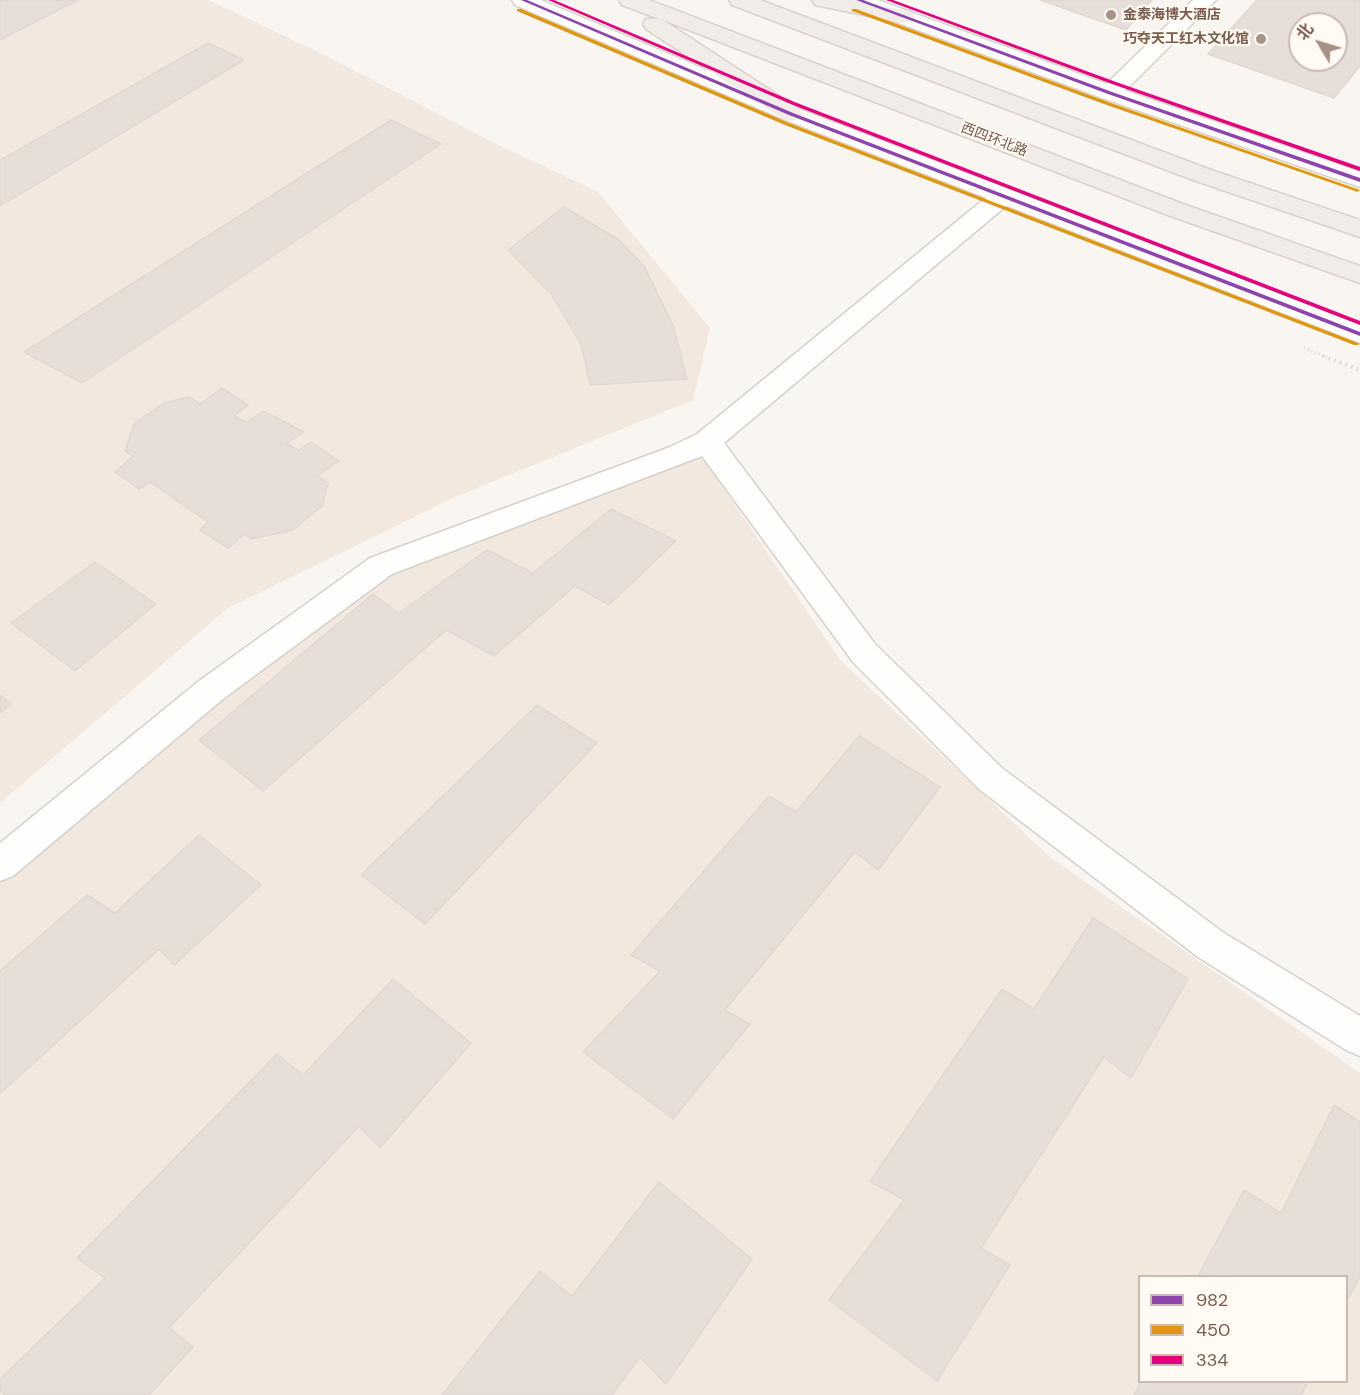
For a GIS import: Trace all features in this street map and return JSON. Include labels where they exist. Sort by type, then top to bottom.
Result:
[{"type":"highway","points":[[618,0],[791,114]]},
{"type":"highway","name":"西四环北路","points":[[630,0],[1174,209],[1360,275]]},
{"type":"highway","points":[[741,0],[1202,175],[1360,229]]},
{"type":"highway","points":[[823,0],[903,17]]},
{"type":"street","points":[[523,0],[791,114],[1360,334]]},
{"type":"street","points":[[858,0],[1110,93],[1360,180]]},
{"type":"street","points":[[1110,93],[1205,0]]},
{"type":"street","points":[[0,865],[211,690],[381,566],[669,458],[707,441],[1003,196]]},
{"type":"street","points":[[707,441],[864,653],[992,778],[1211,945],[1360,1036]]},
{"type":"path","points":[[1304,348],[1360,370]]},
{"type":"shaded area","points":[[0,0],[209,0],[598,192],[710,328],[693,400],[455,497],[228,608],[0,803]]},
{"type":"shaded area","points":[[700,454],[841,661],[1051,858],[1360,1073],[1360,1395],[0,1395],[0,882],[285,645],[390,573]]},
{"type":"building","points":[[3,0],[78,0],[0,40],[0,2]]},
{"type":"building","name":"金泰海博大酒店","points":[[1040,0],[1152,0],[1126,30]]},
{"type":"building","name":"巧夺天工红木文化馆","points":[[1257,0],[1360,0],[1360,66],[1334,98],[1208,54]]},
{"type":"building","points":[[208,43],[244,60],[0,206],[0,160]]},
{"type":"building","points":[[391,120],[441,144],[82,383],[24,352]]},
{"type":"building","points":[[564,207],[618,239],[644,266],[673,325],[687,379],[590,385],[581,344],[552,295],[508,250]]},
{"type":"building","points":[[222,388],[248,405],[234,416],[247,422],[263,411],[304,432],[286,444],[299,450],[311,442],[339,461],[317,476],[328,483],[322,506],[293,530],[252,539],[245,534],[228,548],[200,530],[208,522],[150,482],[139,489],[115,472],[133,456],[125,451],[134,424],[164,403],[189,397],[200,404]]},
{"type":"building","points":[[611,509],[676,541],[609,605],[575,586],[494,656],[446,630],[263,791],[199,740],[373,594],[399,613],[487,550],[533,573]]},
{"type":"building","points":[[95,562],[156,604],[75,671],[11,623]]},
{"type":"building","points":[[0,695],[11,704],[0,713]]},
{"type":"building","points":[[537,705],[597,743],[425,924],[361,875]]},
{"type":"building","points":[[859,736],[940,787],[878,870],[855,852],[725,1010],[750,1024],[673,1119],[583,1052],[660,971],[631,955],[769,796],[796,812]]},
{"type":"building","points":[[199,835],[261,885],[174,965],[159,949],[0,1094],[0,971],[87,895],[115,913]]},
{"type":"building","points":[[1093,918],[1188,979],[1131,1078],[1104,1057],[981,1248],[1010,1265],[937,1381],[829,1300],[904,1200],[870,1181],[1002,989],[1034,1009]]},
{"type":"building","points":[[393,979],[471,1043],[380,1148],[359,1126],[169,1328],[193,1347],[149,1395],[5,1395],[0,1390],[0,1379],[105,1278],[77,1258],[277,1054],[303,1075]]},
{"type":"building","points":[[1334,1105],[1360,1122],[1360,1276],[1348,1299],[1348,1275],[1199,1275],[1244,1190],[1281,1213]]},
{"type":"building","points":[[659,1182],[752,1259],[666,1384],[640,1357],[612,1395],[442,1395],[540,1271],[572,1296]]},
{"type":"building","points":[[1140,1383],[1307,1383],[1301,1395],[1134,1395]]},
{"type":"transit line","name":"982","points":[[523,0],[791,114],[1360,334]]},
{"type":"transit line","name":"334","points":[[550,0],[795,104],[1360,323]]},
{"type":"transit line","name":"982","points":[[858,0],[1110,93],[1360,180]]},
{"type":"transit line","name":"334","points":[[888,0],[1114,83],[1360,169]]},
{"type":"transit line","name":"450","points":[[519,10],[787,124],[1356,344]]},
{"type":"transit line","name":"450","points":[[854,10],[1106,103],[1357,190]]},
{"type":"place","name":"金泰海博大酒店","points":[[1111,15]]},
{"type":"place","name":"巧夺天工红木文化馆","points":[[1261,39]]}]
